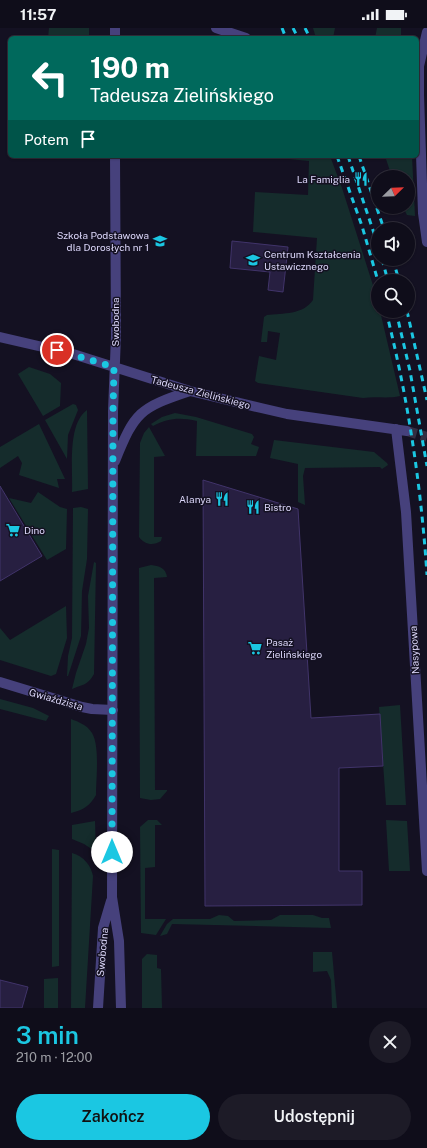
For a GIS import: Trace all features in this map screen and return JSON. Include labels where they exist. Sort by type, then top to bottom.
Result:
[{"type":"street","points":[[216,28],[240,36]]},
{"type":"street","points":[[419,80],[420,66],[427,32]]},
{"type":"street","points":[[419,119],[423,213],[427,242]]},
{"type":"street","name":"Swobodna","points":[[115,158],[116,336],[114,367],[113,467],[112,897],[120,941],[121,1008]]},
{"type":"street","name":"Tadeusza Zielińskiego","points":[[0,337],[73,354],[190,391],[287,414],[407,431]]},
{"type":"street","points":[[113,467],[128,429],[139,414],[160,400],[190,391]]},
{"type":"street","name":"Nasypowa","points":[[396,429],[406,512],[427,871]]},
{"type":"street","name":"Gwiaździsta","points":[[0,682],[92,709],[113,710]]},
{"type":"street","name":"Swobodna","points":[[98,1008],[103,928],[112,897]]},
{"type":"green space","points":[[49,28],[89,28],[89,36],[48,36]]},
{"type":"green space","points":[[313,28],[335,28],[333,36],[315,36]]},
{"type":"green space","points":[[377,28],[401,28],[401,36],[375,36]]},
{"type":"green space","points":[[279,158],[331,158],[342,188],[371,279],[371,318],[382,318],[400,396],[363,398],[258,383],[255,381],[259,356],[276,360],[280,333],[268,331],[267,342],[261,342],[264,317],[267,315],[298,311],[309,305],[313,300],[317,238],[253,232],[255,192],[308,195],[309,161]]},
{"type":"green space","points":[[386,158],[412,158],[413,170],[390,170]]},
{"type":"green space","points":[[415,214],[415,216],[407,215]]},
{"type":"green space","points":[[29,367],[50,374],[61,383],[60,406],[43,416],[18,374]]},
{"type":"green space","points":[[73,404],[76,405],[78,410],[68,435],[67,459],[45,420]]},
{"type":"green space","points":[[87,410],[88,489],[72,492],[72,448],[74,436],[76,426]]},
{"type":"green space","points":[[175,413],[196,417],[252,434],[254,437],[251,444],[259,447],[256,456],[196,456],[197,421],[174,419],[164,421],[153,426],[151,424],[162,417]]},
{"type":"green space","points":[[39,424],[65,479],[57,479],[59,488],[19,475],[22,463],[18,456],[0,468],[0,447]]},
{"type":"green space","points":[[149,427],[165,456],[154,457],[154,537],[162,537],[161,541],[155,544],[146,543],[139,537],[140,443],[144,433]]},
{"type":"green space","points":[[274,440],[374,452],[388,465],[382,469],[380,467],[305,468],[303,476],[305,505],[298,502],[298,464],[270,458]]},
{"type":"green space","points":[[38,492],[60,507],[67,509],[66,549],[47,560],[9,498],[31,503]]},
{"type":"green space","points":[[81,507],[88,509],[87,559],[82,591],[81,636],[67,676],[68,656],[72,638],[73,508]]},
{"type":"green space","points":[[94,562],[96,563],[94,674],[87,683],[72,689],[86,644],[89,628],[88,596]]},
{"type":"green space","points":[[151,565],[162,568],[167,577],[154,578],[155,790],[167,791],[160,799],[151,800],[140,798],[139,568]]},
{"type":"green space","points":[[66,606],[67,638],[56,674],[51,676],[0,660],[0,628],[10,640]]},
{"type":"green space","points":[[0,699],[33,708],[49,716],[46,721],[0,709]]},
{"type":"green space","points":[[400,705],[406,805],[386,805],[379,707]]},
{"type":"green space","points":[[71,719],[85,726],[92,733],[96,746],[97,763],[96,795],[86,807],[71,813]]},
{"type":"green space","points":[[148,820],[157,820],[162,825],[155,825],[155,867],[145,868],[145,919],[166,919],[156,935],[141,933],[140,827]]},
{"type":"green space","points":[[386,820],[407,821],[410,871],[389,871]]},
{"type":"green space","points":[[95,821],[96,852],[84,844],[72,839],[72,825]]},
{"type":"green space","points":[[52,849],[59,850],[59,966],[52,967]]},
{"type":"green space","points":[[72,853],[80,856],[86,862],[91,869],[93,876],[85,1008],[71,1008]]},
{"type":"green space","points":[[219,915],[228,916],[234,921],[271,920],[280,915],[313,915],[322,918],[329,918],[331,928],[172,924],[167,934],[160,936],[167,924],[173,919],[210,919]]},
{"type":"green space","points":[[313,952],[332,952],[337,1008],[332,1008],[331,980],[327,971],[313,972]]},
{"type":"green space","points":[[147,954],[157,955],[157,968],[161,969],[162,1008],[142,1008],[142,959]]},
{"type":"green space","points":[[58,978],[58,1008],[44,1008],[44,979]]},
{"type":"building","points":[[232,241],[288,247],[283,292],[268,290],[270,272],[230,268]]},
{"type":"building","name":"Pasaż Zielińskiego","points":[[203,480],[298,509],[311,718],[380,714],[383,766],[339,768],[339,871],[362,871],[362,905],[205,906]]},
{"type":"building","name":"Dino","points":[[0,486],[42,556],[0,581]]},
{"type":"building","points":[[0,980],[28,987],[22,1008],[0,1008]]},
{"type":"tunnel","points":[[407,431],[427,437]]},
{"type":"railway","points":[[282,28],[285,36]]},
{"type":"railway","points":[[293,28],[297,36]]},
{"type":"railway","points":[[305,28],[309,36]]},
{"type":"railway","points":[[338,158],[362,226],[376,274]]},
{"type":"railway","points":[[349,158],[371,224]]},
{"type":"railway","points":[[360,158],[382,222]]},
{"type":"railway","points":[[384,266],[386,274]]},
{"type":"railway","points":[[395,266],[397,274]]},
{"type":"railway","points":[[388,318],[407,409],[421,508],[427,575]]},
{"type":"railway","points":[[398,318],[410,371],[427,466]]},
{"type":"railway","points":[[409,318],[427,400]]},
{"type":"place","name":"La Famiglia","points":[[361,179]]},
{"type":"place","name":"Szkoła Podstawowa dla Dorosłych nr 1","points":[[160,241]]},
{"type":"place","name":"Centrum Kształcenia Ustawicznego","points":[[253,260]]},
{"type":"place","name":"Alanya","points":[[222,499]]},
{"type":"place","name":"Bistro","points":[[253,507]]},
{"type":"place","name":"Dino","points":[[13,530]]},
{"type":"place","name":"Pasaż Zielińskiego","points":[[255,648]]},
{"type":"route","points":[[57,350],[114,367],[112,852]]}]
